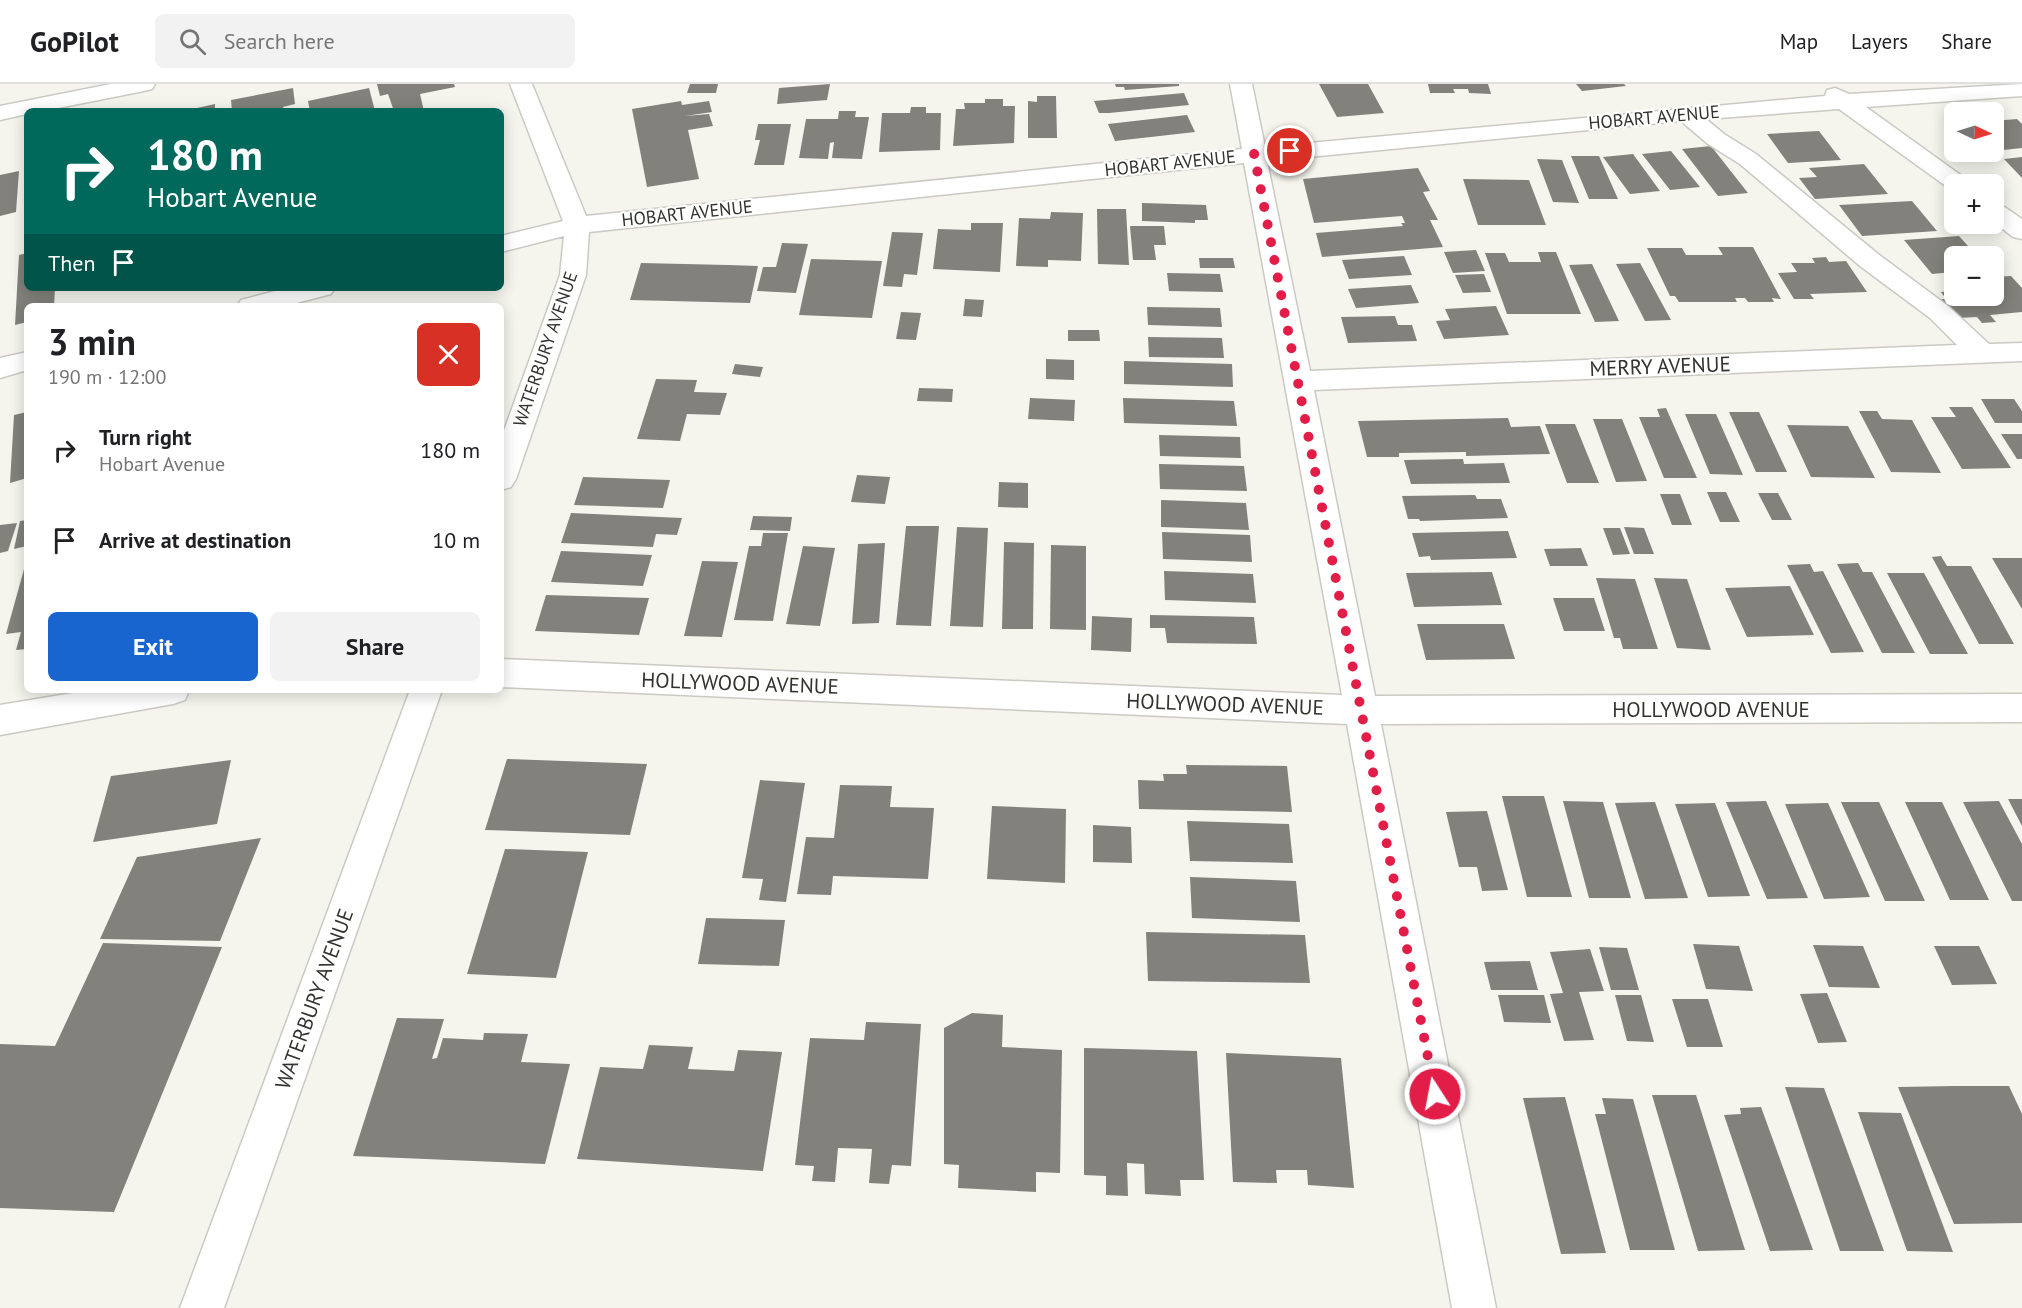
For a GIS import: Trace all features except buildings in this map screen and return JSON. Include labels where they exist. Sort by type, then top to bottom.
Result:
[{"type":"street","points":[[8,105],[144,84]]},
{"type":"street","name":"WATERBURY AVENUE","points":[[504,470],[573,275],[577,225],[521,84]]},
{"type":"street","points":[[1241,84],[1463,1240],[1474,1308]]},
{"type":"street","points":[[1818,84],[1944,174]]},
{"type":"street","name":"HOBART AVENUE","points":[[504,242],[577,225],[1254,154],[1842,100],[2022,89]]},
{"type":"street","points":[[1686,114],[1716,139],[1748,159],[1869,260],[1939,312],[1984,354]]},
{"type":"street","points":[[2004,218],[2022,231]]},
{"type":"street","points":[[262,303],[310,291]]},
{"type":"street","name":"MERRY AVENUE","points":[[1298,381],[2022,352]]},
{"type":"street","points":[[0,368],[24,362]]},
{"type":"street","name":"HOLLYWOOD AVENUE","points":[[504,673],[1362,710],[2022,708]]},
{"type":"street","points":[[0,720],[156,693]]},
{"type":"street","name":"WATERBURY AVENUE","points":[[201,1308],[425,693]]},
{"type":"route","points":[[1290,151],[1254,154],[1435,1094]]}]
